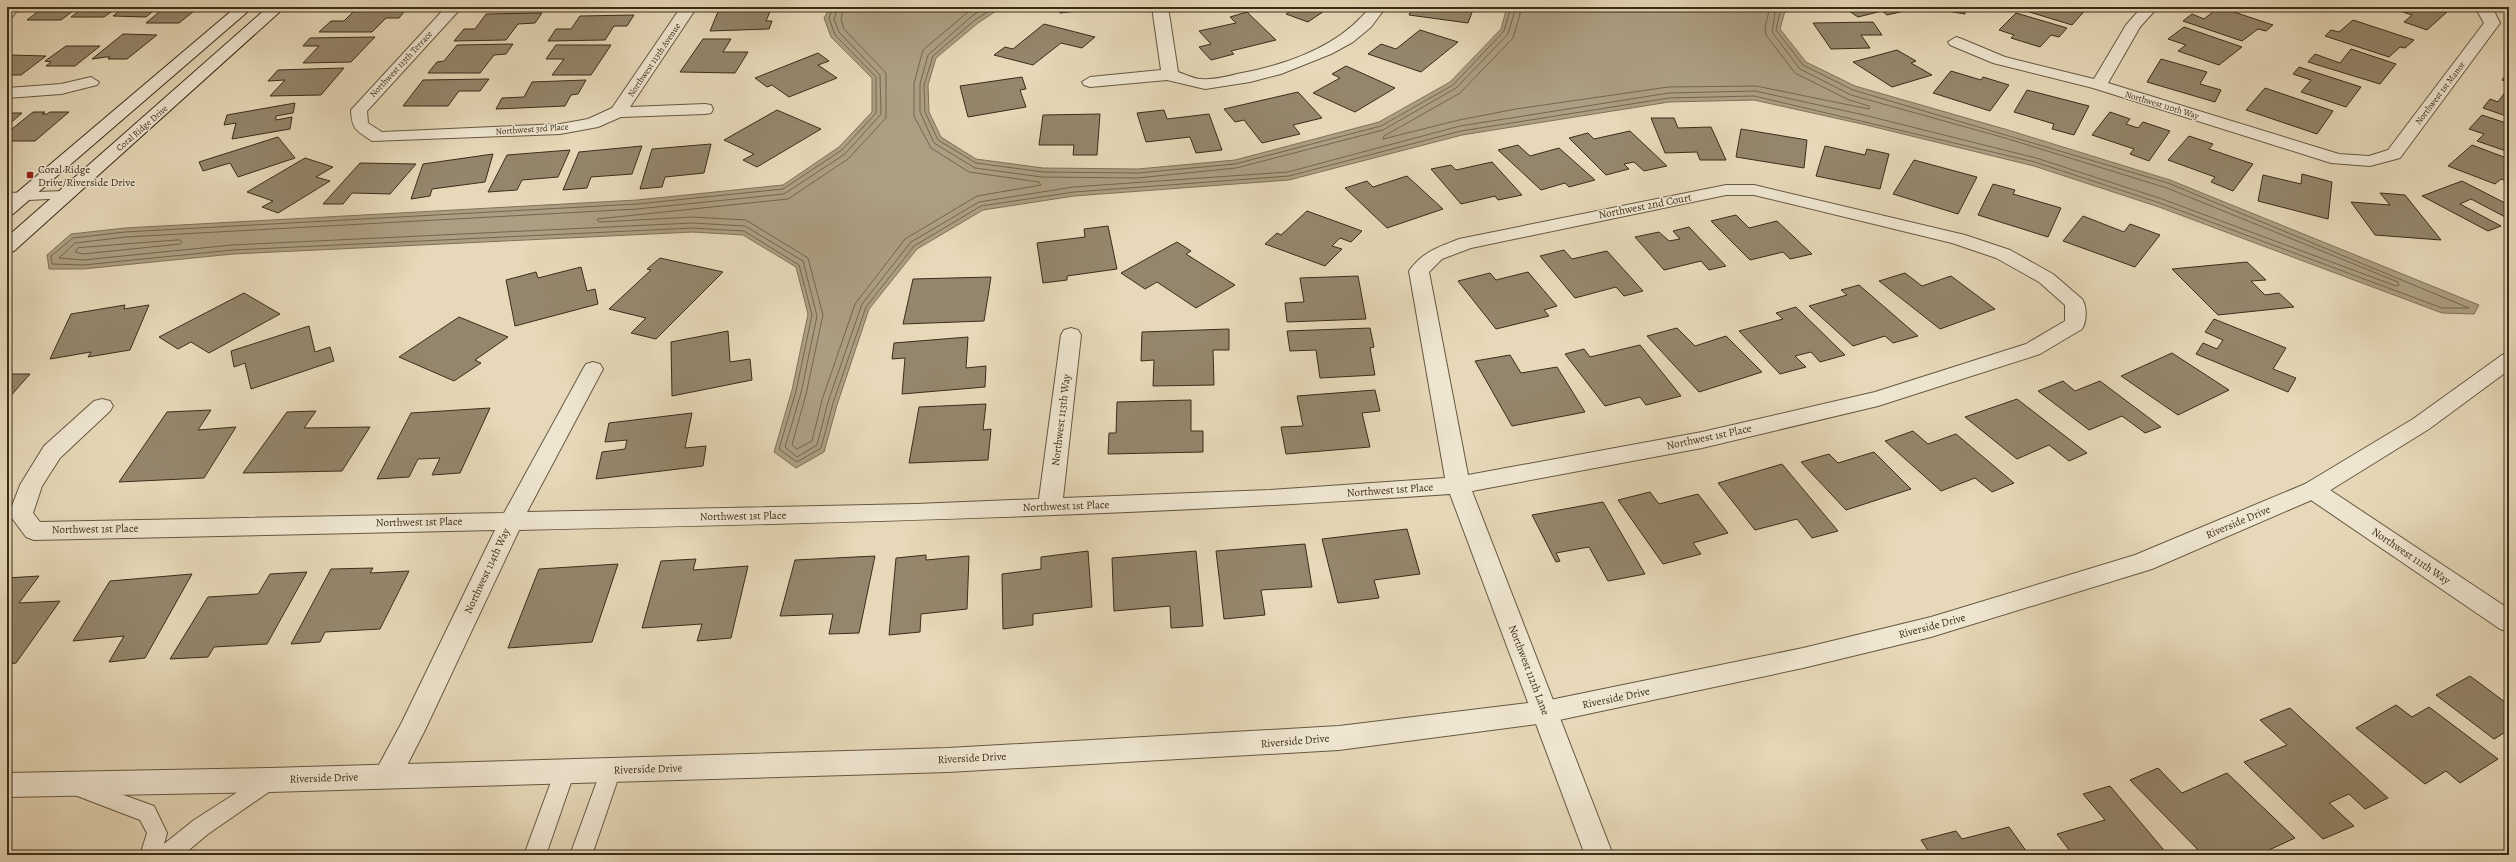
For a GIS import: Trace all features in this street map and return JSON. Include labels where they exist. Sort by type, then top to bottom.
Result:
[{"type":"street","points":[[7,14],[12,7]]},
{"type":"street","name":"Northwest 113th Terrace","points":[[360,125],[359,110],[454,7]]},
{"type":"street","name":"Northwest 113th Avenue","points":[[618,112],[689,7]]},
{"type":"street","points":[[1160,7],[1170,75]]},
{"type":"street","points":[[2099,85],[2134,25],[2150,7]]},
{"type":"street","name":"Northwest 1st Manor","points":[[2370,161],[2394,154],[2492,23],[2485,8]]},
{"type":"street","points":[[7,210],[15,197],[243,9],[275,9]]},
{"type":"street","name":"Coral Ridge Drive","points":[[7,247],[275,9]]},
{"type":"street","points":[[1090,82],[1170,75],[1184,81],[1203,84],[1239,79],[1321,53],[1352,36],[1375,13]]},
{"type":"street","name":"Northwest 110th Way","points":[[1956,42],[1999,60],[2099,85],[2337,159],[2370,161]]},
{"type":"street","points":[[7,94],[61,89],[91,82]]},
{"type":"street","name":"Northwest 3rd Place","points":[[360,125],[378,137],[560,129],[592,123],[618,112],[705,109]]},
{"type":"street","name":"Northwest 2nd Court","points":[[1458,485],[1419,271],[1435,255],[1466,242],[1726,190],[1754,190],[1958,239],[2003,254],[2046,278],[2075,303]]},
{"type":"street","name":"Northwest 1st Place","points":[[102,406],[52,452],[31,485],[21,514],[34,531],[512,519],[916,513],[1050,506],[1270,498],[1458,485],[1702,440],[1878,398],[2032,349],[2075,324],[2075,303]]},
{"type":"street","name":"Northwest 113th Way","points":[[1050,506],[1071,335]]},
{"type":"street","name":"Riverside Drive","points":[[7,785],[270,780],[948,760],[1260,744],[1354,736],[1545,712],[1803,658],[1931,627],[2142,562],[2313,490],[2421,424],[2509,360]]},
{"type":"street","name":"Northwest 114th Way","points":[[387,776],[415,723],[512,519],[593,369]]},
{"type":"street","name":"Northwest 112th Lane","points":[[1458,485],[1599,855]]},
{"type":"street","name":"Northwest 111th Way","points":[[2313,490],[2509,622]]},
{"type":"lane","points":[[15,197],[65,195]]},
{"type":"lane","points":[[581,855],[611,770]]},
{"type":"lane","points":[[535,855],[565,771]]},
{"type":"lane","points":[[167,855],[201,827],[270,780]]},
{"type":"lane","points":[[66,784],[147,813],[157,833],[152,855]]},
{"type":"water","points":[[830,7],[1002,7],[978,23],[936,58],[928,85],[929,112],[941,137],[976,159],[1043,168],[1138,169],[1235,160],[1379,122],[1450,82],[1501,29],[1507,7],[1786,7],[1780,29],[1806,62],[1855,86],[2008,130],[2170,180],[2479,305],[2474,314],[2442,313],[2159,207],[2034,166],[1862,124],[1754,100],[1669,102],[1462,135],[1289,180],[1074,196],[983,210],[917,249],[869,309],[837,405],[824,452],[796,468],[774,452],[792,390],[808,314],[796,267],[743,235],[693,232],[233,254],[83,269],[49,269],[47,255],[71,234],[125,228],[637,200],[783,185],[839,147],[872,112],[872,78],[831,37],[824,18]]},
{"type":"building","points":[[44,7],[78,7],[61,20],[27,20]]},
{"type":"building","points":[[85,7],[118,7],[104,17],[71,17]]},
{"type":"building","points":[[125,7],[158,7],[146,17],[113,16]]},
{"type":"building","points":[[165,7],[199,7],[179,23],[146,23]]},
{"type":"building","points":[[358,7],[408,7],[399,18],[386,18],[372,32],[319,32],[331,21],[344,21]]},
{"type":"building","points":[[486,7],[541,7],[538,10],[483,9]]},
{"type":"building","points":[[582,7],[638,7],[637,9],[581,9]]},
{"type":"building","points":[[720,7],[772,7],[766,21],[772,21],[769,29],[710,31]]},
{"type":"building","points":[[1058,7],[1111,7],[1060,13]]},
{"type":"building","points":[[1286,7],[1330,7],[1308,22],[1286,14],[1293,9]]},
{"type":"building","points":[[1413,7],[1474,7],[1468,23],[1409,15]]},
{"type":"building","points":[[1843,7],[1905,7],[1909,10],[1887,15],[1882,11],[1858,17]]},
{"type":"building","points":[[1934,7],[1965,7],[1965,14],[1941,10]]},
{"type":"building","points":[[2013,7],[2088,7],[2072,25]]},
{"type":"building","points":[[2219,7],[2273,25],[2266,31],[2258,29],[2242,41],[2183,21],[2192,14],[2204,19]]},
{"type":"building","points":[[2240,7],[2260,7],[2255,12]]},
{"type":"building","points":[[2388,7],[2433,7],[2447,12],[2427,30],[2404,22],[2412,15]]},
{"type":"building","points":[[1247,12],[1276,40],[1231,51],[1234,54],[1211,60],[1199,47],[1211,44],[1199,31],[1236,23],[1230,17]]},
{"type":"building","points":[[542,13],[535,23],[518,24],[506,40],[454,41],[464,29],[475,29],[486,14]]},
{"type":"building","points":[[2016,13],[2067,28],[2059,37],[2051,35],[2040,47],[2011,38],[2014,35],[1999,30]]},
{"type":"building","points":[[634,15],[627,26],[614,26],[605,40],[548,41],[556,29],[571,29],[580,16]]},
{"type":"building","points":[[2353,20],[2414,40],[2405,48],[2400,47],[2389,57],[2325,36],[2331,30],[2339,32]]},
{"type":"building","points":[[1873,22],[1882,35],[1861,35],[1870,48],[1831,49],[1813,23]]},
{"type":"building","points":[[1044,24],[1095,37],[1082,48],[1061,43],[1033,65],[994,55],[1005,47],[1013,49]]},
{"type":"building","points":[[2184,27],[2242,47],[2219,65],[2178,51],[2186,45],[2168,39]]},
{"type":"building","points":[[1420,30],[1458,42],[1421,72],[1368,54],[1381,44],[1396,49]]},
{"type":"building","points":[[123,34],[157,35],[127,59],[108,59],[110,57],[106,57],[92,59]]},
{"type":"building","points":[[375,37],[351,62],[303,63],[319,46],[303,46],[310,38]]},
{"type":"building","points":[[703,39],[731,39],[723,52],[748,52],[735,73],[680,72]]},
{"type":"building","points":[[513,44],[506,54],[494,55],[480,73],[428,73],[437,62],[444,61],[457,45]]},
{"type":"building","points":[[556,45],[611,45],[591,75],[552,75],[564,59],[546,59]]},
{"type":"building","points":[[66,46],[100,46],[75,66],[46,66],[51,62],[45,61]]},
{"type":"building","points":[[2351,49],[2396,64],[2380,84],[2308,62],[2315,54],[2340,63]]},
{"type":"building","points":[[1897,50],[1916,61],[1911,63],[1932,75],[1892,87],[1853,62]]},
{"type":"building","points":[[818,53],[829,61],[818,65],[837,78],[789,97],[772,85],[767,87],[755,78]]},
{"type":"building","points":[[11,55],[46,56],[21,75],[7,75],[7,58]]},
{"type":"building","points":[[2161,59],[2207,72],[2200,84],[2221,90],[2215,102],[2147,82]]},
{"type":"building","points":[[1346,66],[1395,88],[1355,112],[1313,93],[1340,78],[1332,74]]},
{"type":"building","points":[[2299,67],[2361,87],[2346,107],[2301,92],[2311,80],[2293,74]]},
{"type":"building","points":[[344,68],[321,95],[270,96],[285,80],[268,81],[278,70]]},
{"type":"building","points":[[1951,71],[1981,80],[1983,77],[2009,85],[1990,111],[1933,93]]},
{"type":"building","points":[[2509,71],[2509,82],[2502,80]]},
{"type":"building","points":[[1022,77],[1026,89],[1020,90],[1026,107],[968,117],[960,86]]},
{"type":"building","points":[[489,79],[480,91],[459,91],[448,106],[403,106],[423,80]]},
{"type":"building","points":[[586,80],[578,94],[571,95],[565,106],[496,109],[502,98],[524,97],[532,82]]},
{"type":"building","points":[[2265,88],[2333,111],[2317,134],[2246,110]]},
{"type":"building","points":[[2027,90],[2089,106],[2074,135],[2052,129],[2054,124],[2014,112]]},
{"type":"building","points":[[2506,91],[2509,92],[2509,117],[2483,108],[2490,99],[2498,102]]},
{"type":"building","points":[[1298,92],[1322,118],[1293,125],[1300,134],[1262,143],[1244,120],[1235,122],[1224,109]]},
{"type":"building","points":[[295,103],[293,113],[276,116],[276,120],[292,117],[290,129],[232,139],[236,123],[224,125],[227,115]]},
{"type":"building","points":[[777,110],[821,129],[757,167],[743,160],[754,154],[724,140]]},
{"type":"building","points":[[1164,110],[1167,119],[1209,114],[1222,150],[1196,153],[1190,137],[1146,142],[1137,113]]},
{"type":"building","points":[[33,112],[45,112],[42,114],[47,114],[50,112],[69,112],[35,141],[7,141],[7,133]]},
{"type":"building","points":[[2110,112],[2130,119],[2126,124],[2138,128],[2143,122],[2170,131],[2149,161],[2130,154],[2134,149],[2092,135]]},
{"type":"building","points":[[7,113],[22,113],[7,126]]},
{"type":"building","points":[[1100,114],[1097,155],[1073,155],[1074,145],[1039,145],[1043,115]]},
{"type":"building","points":[[2482,115],[2509,124],[2509,152],[2477,141],[2484,134],[2469,129]]},
{"type":"building","points":[[1651,118],[1674,118],[1678,128],[1711,127],[1726,160],[1700,160],[1697,152],[1665,153]]},
{"type":"building","points":[[1741,129],[1807,140],[1804,168],[1736,157]]},
{"type":"building","points":[[1630,131],[1667,166],[1644,171],[1634,162],[1624,164],[1629,169],[1606,175],[1569,138],[1588,133],[1594,139]]},
{"type":"building","points":[[2189,136],[2213,144],[2209,149],[2253,164],[2233,191],[2211,182],[2215,177],[2168,160]]},
{"type":"building","points":[[278,137],[295,158],[238,177],[230,163],[203,171],[199,162]]},
{"type":"building","points":[[711,144],[704,173],[665,177],[662,187],[640,189],[652,149]]},
{"type":"building","points":[[1518,145],[1530,156],[1559,148],[1595,180],[1569,187],[1565,183],[1541,190],[1498,150]]},
{"type":"building","points":[[2472,145],[2509,159],[2509,182],[2501,179],[2495,184],[2448,166]]},
{"type":"building","points":[[642,146],[632,174],[591,177],[587,188],[563,190],[579,152]]},
{"type":"building","points":[[1825,146],[1865,155],[1867,149],[1889,154],[1880,189],[1816,176]]},
{"type":"building","points":[[570,150],[558,177],[522,180],[517,190],[488,192],[507,155]]},
{"type":"building","points":[[493,154],[485,182],[432,189],[430,196],[411,199],[423,164]]},
{"type":"building","points":[[305,158],[333,167],[316,177],[330,181],[278,213],[262,207],[273,201],[247,192]]},
{"type":"building","points":[[1914,160],[1977,177],[1958,214],[1893,194]]},
{"type":"building","points":[[1492,162],[1522,195],[1498,200],[1495,196],[1461,204],[1431,169],[1451,165],[1456,170]]},
{"type":"building","points":[[360,163],[416,164],[390,194],[352,193],[343,204],[323,204]]},
{"type":"building","points":[[2302,174],[2332,182],[2328,219],[2258,201],[2263,175],[2301,184]]},
{"type":"building","points":[[1407,176],[1443,209],[1387,228],[1345,188],[1367,181],[1373,187]]},
{"type":"building","points":[[2462,181],[2509,205],[2509,219],[2471,199],[2460,204],[2501,226],[2488,231],[2422,196]]},
{"type":"building","points":[[1993,184],[2015,190],[2013,194],[2061,208],[2048,237],[1978,215]]},
{"type":"building","points":[[2380,193],[2405,195],[2441,240],[2375,235],[2351,202],[2390,205]]},
{"type":"building","points":[[1307,211],[1362,231],[1351,242],[1340,238],[1332,246],[1342,249],[1325,266],[1265,244],[1277,233],[1281,235]]},
{"type":"building","points":[[1736,215],[1749,228],[1777,221],[1812,254],[1790,259],[1783,252],[1750,260],[1711,221]]},
{"type":"building","points":[[2083,216],[2124,232],[2130,224],[2160,235],[2135,267],[2063,241]]},
{"type":"building","points":[[1108,226],[1117,269],[1067,276],[1067,280],[1043,283],[1037,243],[1085,237],[1084,229]]},
{"type":"building","points":[[1689,227],[1726,266],[1709,270],[1701,261],[1664,270],[1635,237],[1659,232],[1669,241],[1680,239],[1673,231]]},
{"type":"building","points":[[1177,242],[1191,251],[1186,254],[1235,285],[1196,308],[1157,282],[1145,289],[1121,273]]},
{"type":"building","points":[[1564,250],[1572,259],[1607,251],[1643,291],[1624,296],[1616,287],[1575,298],[1540,256]]},
{"type":"building","points":[[660,258],[723,272],[656,339],[631,333],[646,318],[609,309],[651,270],[647,269]]},
{"type":"building","points":[[2247,262],[2266,280],[2251,281],[2265,295],[2279,293],[2294,307],[2218,315],[2172,269]]},
{"type":"building","points":[[581,267],[587,291],[595,289],[598,304],[515,326],[506,280],[536,272],[538,278]]},
{"type":"building","points":[[1528,272],[1557,306],[1544,310],[1549,316],[1496,329],[1458,281],[1490,273],[1496,280]]},
{"type":"building","points":[[1905,273],[1922,286],[1951,276],[1995,309],[1940,329],[1879,281]]},
{"type":"building","points":[[1358,276],[1366,319],[1287,322],[1285,303],[1304,302],[1300,278]]},
{"type":"building","points":[[991,277],[984,321],[903,324],[913,279]]},
{"type":"building","points":[[1859,285],[1918,336],[1893,343],[1885,336],[1853,346],[1809,306],[1847,295],[1841,290]]},
{"type":"building","points":[[244,293],[280,314],[209,353],[191,342],[178,349],[159,337]]},
{"type":"building","points":[[125,305],[124,309],[149,305],[130,350],[88,357],[91,352],[50,359],[71,314]]},
{"type":"building","points":[[1796,307],[1845,355],[1820,362],[1811,352],[1795,356],[1806,367],[1780,374],[1739,331],[1783,319],[1776,313]]},
{"type":"building","points":[[459,317],[508,337],[475,360],[481,363],[454,381],[399,357]]},
{"type":"building","points":[[2214,319],[2286,348],[2273,369],[2296,378],[2288,392],[2196,354],[2203,343],[2217,349],[2223,340],[2205,332]]},
{"type":"building","points":[[309,326],[315,352],[330,347],[334,361],[251,389],[245,363],[234,367],[231,351]]},
{"type":"building","points":[[1370,328],[1374,347],[1370,348],[1375,375],[1320,378],[1316,350],[1290,351],[1287,331]]},
{"type":"building","points":[[1677,328],[1695,346],[1726,336],[1762,372],[1699,392],[1647,336]]},
{"type":"building","points":[[1229,329],[1229,350],[1213,350],[1214,385],[1153,386],[1154,360],[1141,361],[1142,332]]},
{"type":"building","points":[[728,331],[730,362],[750,359],[752,380],[672,396],[671,342]]},
{"type":"building","points":[[968,337],[966,368],[986,366],[985,387],[902,394],[905,358],[892,359],[894,343]]},
{"type":"building","points":[[1640,345],[1681,396],[1646,405],[1640,397],[1605,406],[1565,354],[1584,349],[1590,357]]},
{"type":"building","points":[[2172,353],[2229,390],[2178,415],[2121,376]]},
{"type":"building","points":[[1510,355],[1521,373],[1557,367],[1585,412],[1512,426],[1475,361]]},
{"type":"building","points":[[7,374],[30,374],[7,400]]},
{"type":"building","points":[[2063,381],[2075,391],[2100,381],[2161,427],[2145,433],[2122,416],[2089,430],[2038,391]]},
{"type":"building","points":[[1375,390],[1380,411],[1362,413],[1370,447],[1286,454],[1281,427],[1303,426],[1297,396]]},
{"type":"building","points":[[2017,399],[2087,453],[2069,461],[2049,445],[2017,459],[1965,417]]},
{"type":"building","points":[[1191,400],[1191,431],[1203,431],[1203,452],[1108,454],[1109,433],[1116,433],[1117,402]]},
{"type":"building","points":[[986,404],[983,430],[991,429],[988,460],[909,463],[919,407]]},
{"type":"building","points":[[490,408],[460,473],[432,475],[440,458],[418,459],[409,477],[377,479],[411,413]]},
{"type":"building","points":[[211,410],[198,430],[236,427],[204,478],[119,482],[167,412]]},
{"type":"building","points":[[316,411],[304,428],[370,427],[342,471],[243,473],[287,412]]},
{"type":"building","points":[[692,413],[685,448],[706,446],[703,466],[596,479],[602,452],[625,449],[627,440],[605,442],[609,423]]},
{"type":"building","points":[[1913,431],[1928,444],[1956,434],[2014,483],[1992,492],[1975,478],[1941,491],[1885,441]]},
{"type":"building","points":[[1874,452],[1911,489],[1846,510],[1801,462],[1829,454],[1838,463]]},
{"type":"building","points":[[1782,464],[1838,531],[1812,538],[1797,519],[1755,530],[1718,483]]},
{"type":"building","points":[[1650,492],[1659,504],[1698,494],[1728,533],[1693,543],[1701,554],[1663,564],[1618,500]]},
{"type":"building","points":[[1603,502],[1645,574],[1608,581],[1589,547],[1556,553],[1560,561],[1556,562],[1532,515]]},
{"type":"building","points":[[1407,529],[1420,574],[1374,580],[1379,598],[1338,603],[1322,539]]},
{"type":"building","points":[[1305,544],[1312,587],[1261,590],[1265,615],[1224,619],[1216,551]]},
{"type":"building","points":[[1088,551],[1092,607],[1033,614],[1033,625],[1003,629],[1002,574],[1041,569],[1041,557]]},
{"type":"building","points":[[1196,551],[1203,626],[1171,628],[1170,606],[1114,611],[1112,558]]},
{"type":"building","points":[[926,555],[926,560],[969,556],[967,609],[921,614],[920,632],[889,635],[896,558]]},
{"type":"building","points":[[875,556],[859,633],[829,634],[833,614],[780,616],[795,560]]},
{"type":"building","points":[[696,559],[693,570],[748,566],[731,638],[697,641],[702,624],[642,628],[661,561]]},
{"type":"building","points":[[618,564],[592,642],[508,648],[539,569]]},
{"type":"building","points":[[373,568],[370,573],[409,571],[380,629],[325,632],[320,642],[291,644],[331,569]]},
{"type":"building","points":[[307,572],[267,644],[214,647],[208,657],[170,659],[208,597],[258,594],[270,574]]},
{"type":"building","points":[[192,574],[145,658],[109,662],[124,636],[73,641],[110,581]]},
{"type":"building","points":[[39,576],[19,603],[60,601],[16,663],[7,664],[7,578]]},
{"type":"building","points":[[2470,676],[2509,705],[2509,730],[2494,739],[2436,695]]},
{"type":"building","points":[[2396,705],[2412,717],[2429,707],[2498,759],[2460,783],[2446,771],[2425,784],[2356,728]]},
{"type":"building","points":[[2290,708],[2388,798],[2365,809],[2349,794],[2329,803],[2354,826],[2323,839],[2244,762],[2287,745],[2260,720]]},
{"type":"building","points":[[2158,768],[2182,793],[2227,773],[2295,838],[2258,855],[2203,855],[2130,780]]},
{"type":"building","points":[[2110,786],[2168,855],[2073,855],[2057,834],[2105,820],[2083,794]]},
{"type":"building","points":[[2009,827],[2029,855],[1931,855],[1921,840],[1956,831],[1962,839]]},
{"type":"place","name":"Coral Ridge Drive/Riverside Drive","points":[[30,175]]}]
